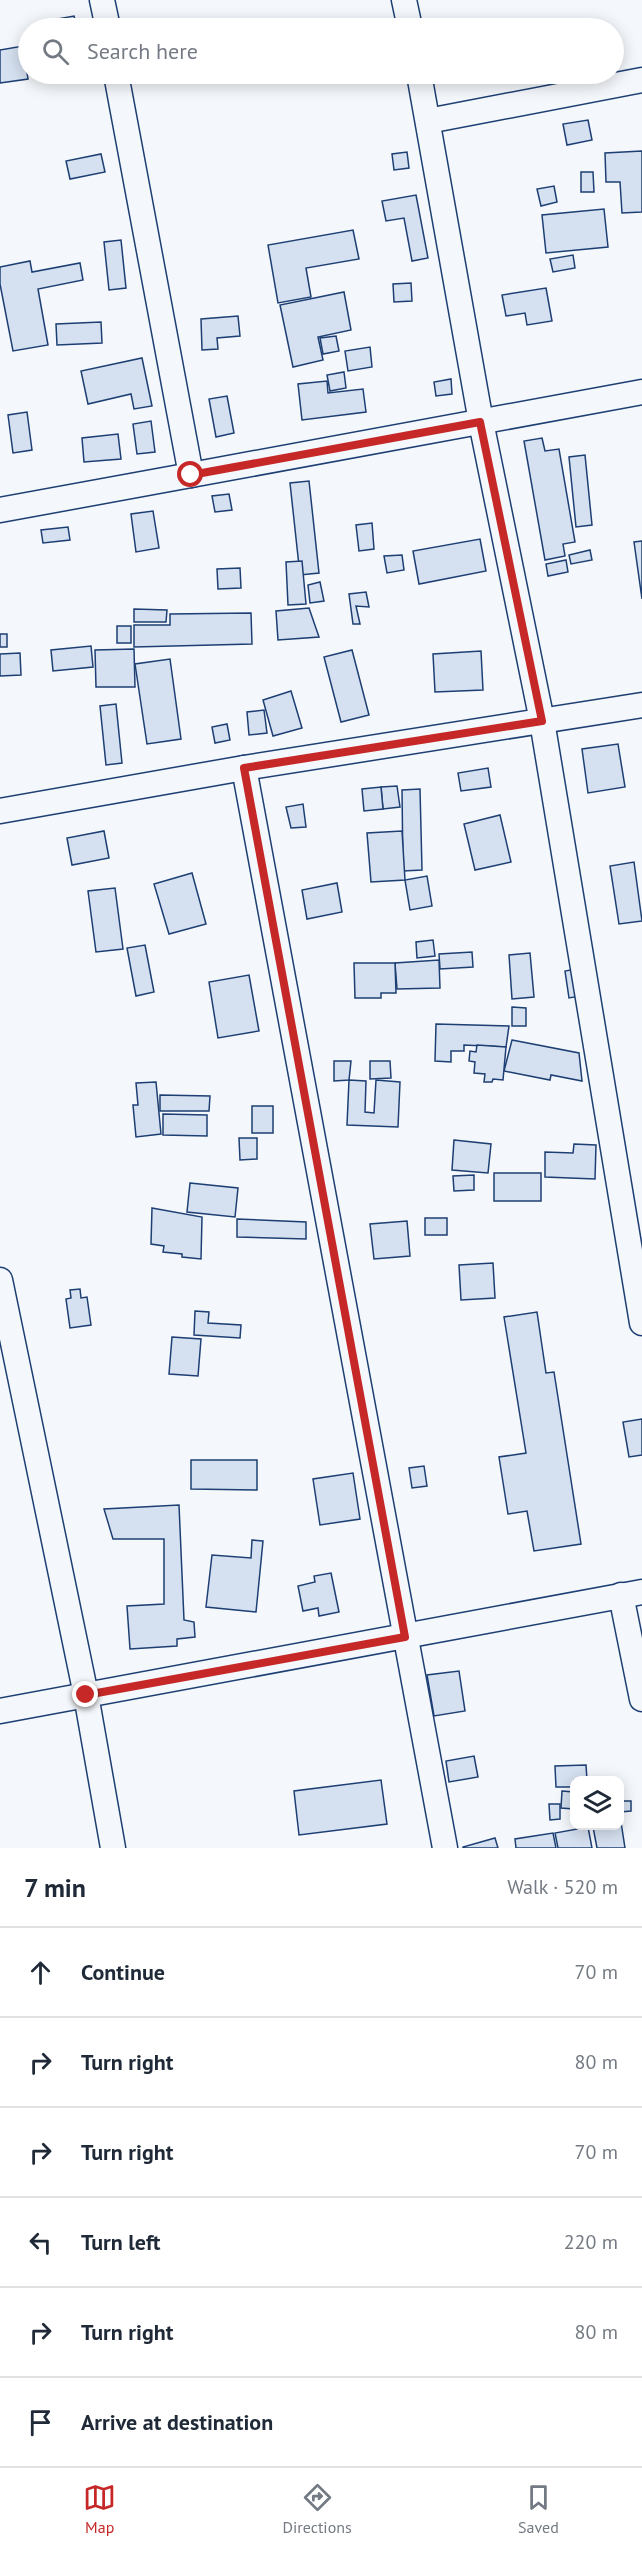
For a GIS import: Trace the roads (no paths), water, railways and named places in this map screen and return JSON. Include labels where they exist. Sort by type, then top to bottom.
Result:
[{"type":"street","points":[[102,0],[106,18]]},
{"type":"street","points":[[405,0],[408,18]]},
{"type":"street","points":[[624,83],[642,80]]},
{"type":"street","points":[[118,84],[191,475]]},
{"type":"street","points":[[421,84],[480,422],[542,721],[642,1323]]},
{"type":"street","points":[[428,121],[621,84]]},
{"type":"street","points":[[0,510],[642,392]]},
{"type":"street","points":[[0,811],[244,768],[642,705]]},
{"type":"street","points":[[244,768],[445,1848]]},
{"type":"street","points":[[0,1280],[86,1695],[114,1848]]},
{"type":"street","points":[[0,1711],[631,1593],[642,1699]]}]
